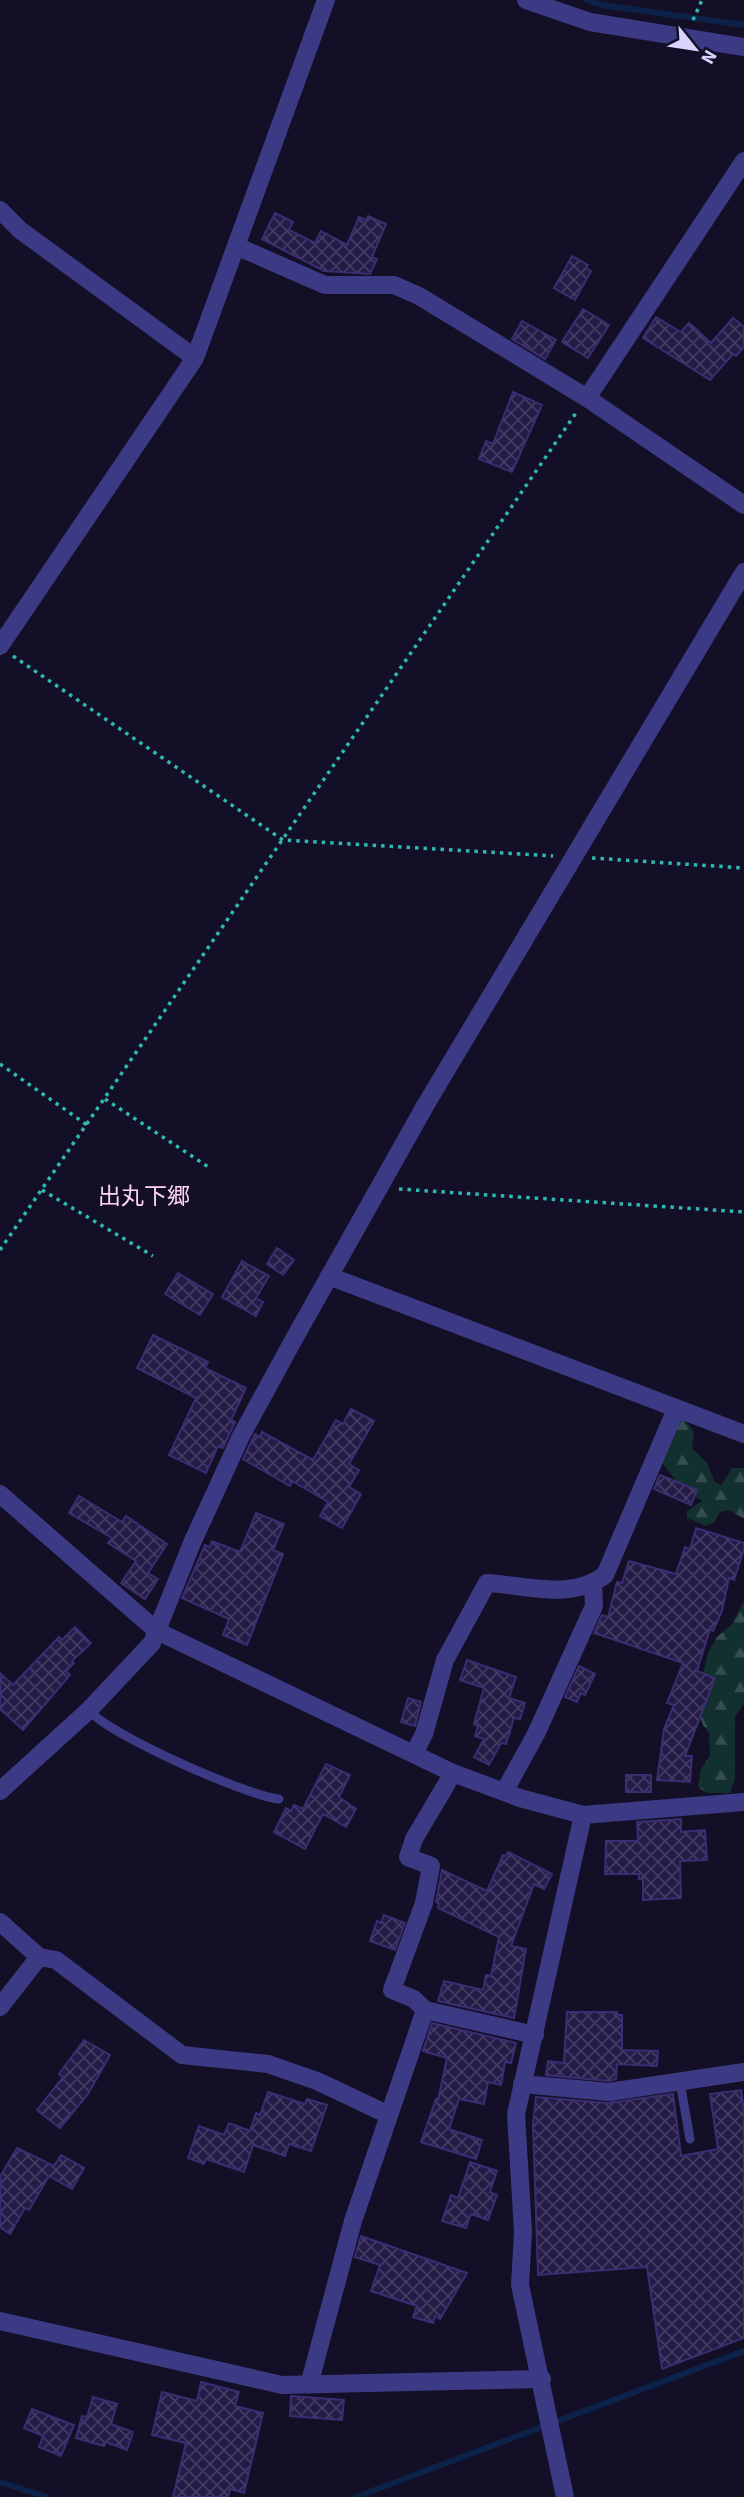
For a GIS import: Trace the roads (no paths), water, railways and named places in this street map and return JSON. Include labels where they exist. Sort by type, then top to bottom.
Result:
[{"type":"street","points":[[6,651],[195,358],[326,0]]},
{"type":"street","points":[[526,0],[590,22],[744,47]]},
{"type":"street","points":[[587,398],[744,161]]},
{"type":"street","points":[[0,210],[30,237],[195,358]]},
{"type":"street","points":[[236,246],[325,285],[394,285],[419,296],[587,398],[744,505]]},
{"type":"street","points":[[0,1791],[89,1710],[152,1643],[192,1543],[241,1436],[329,1276],[379,1187],[744,572]]},
{"type":"street","points":[[329,1276],[744,1434]]},
{"type":"street","points":[[414,1754],[424,1734],[445,1660],[487,1583],[562,1591],[593,1584],[605,1575],[676,1409]]},
{"type":"street","points":[[0,1494],[157,1630],[453,1773],[504,1792],[583,1815],[744,1802]]},
{"type":"street","points":[[504,1792],[536,1734],[594,1606],[593,1584]]},
{"type":"street","points":[[453,1773],[414,1839],[408,1857],[431,1866],[424,1903],[392,1990],[414,1999],[425,2010],[535,2035]]},
{"type":"street","points":[[565,2497],[520,2285],[523,2232],[516,2114],[583,1815]]},
{"type":"street","points":[[0,1922],[39,1956],[56,1961],[74,1971],[182,2055],[224,2062],[268,2064],[317,2081],[388,2115]]},
{"type":"street","points":[[0,2007],[39,1956]]},
{"type":"street","points":[[309,2385],[353,2221],[425,2010]]},
{"type":"street","points":[[522,2084],[609,2092],[744,2072]]},
{"type":"street","points":[[0,2321],[282,2385],[542,2379]]},
{"type":"lane","points":[[89,1710],[106,1726],[184,1764],[240,1788],[279,1800]]},
{"type":"lane","points":[[680,2082],[690,2138]]},
{"type":"waterway","points":[[587,0],[602,5],[744,25]]},
{"type":"waterway","points":[[356,2497],[744,2351]]},
{"type":"waterway","points":[[0,2482],[47,2497]]},
{"type":"district","name":"出丸下郷","points":[[144,1196]]}]
